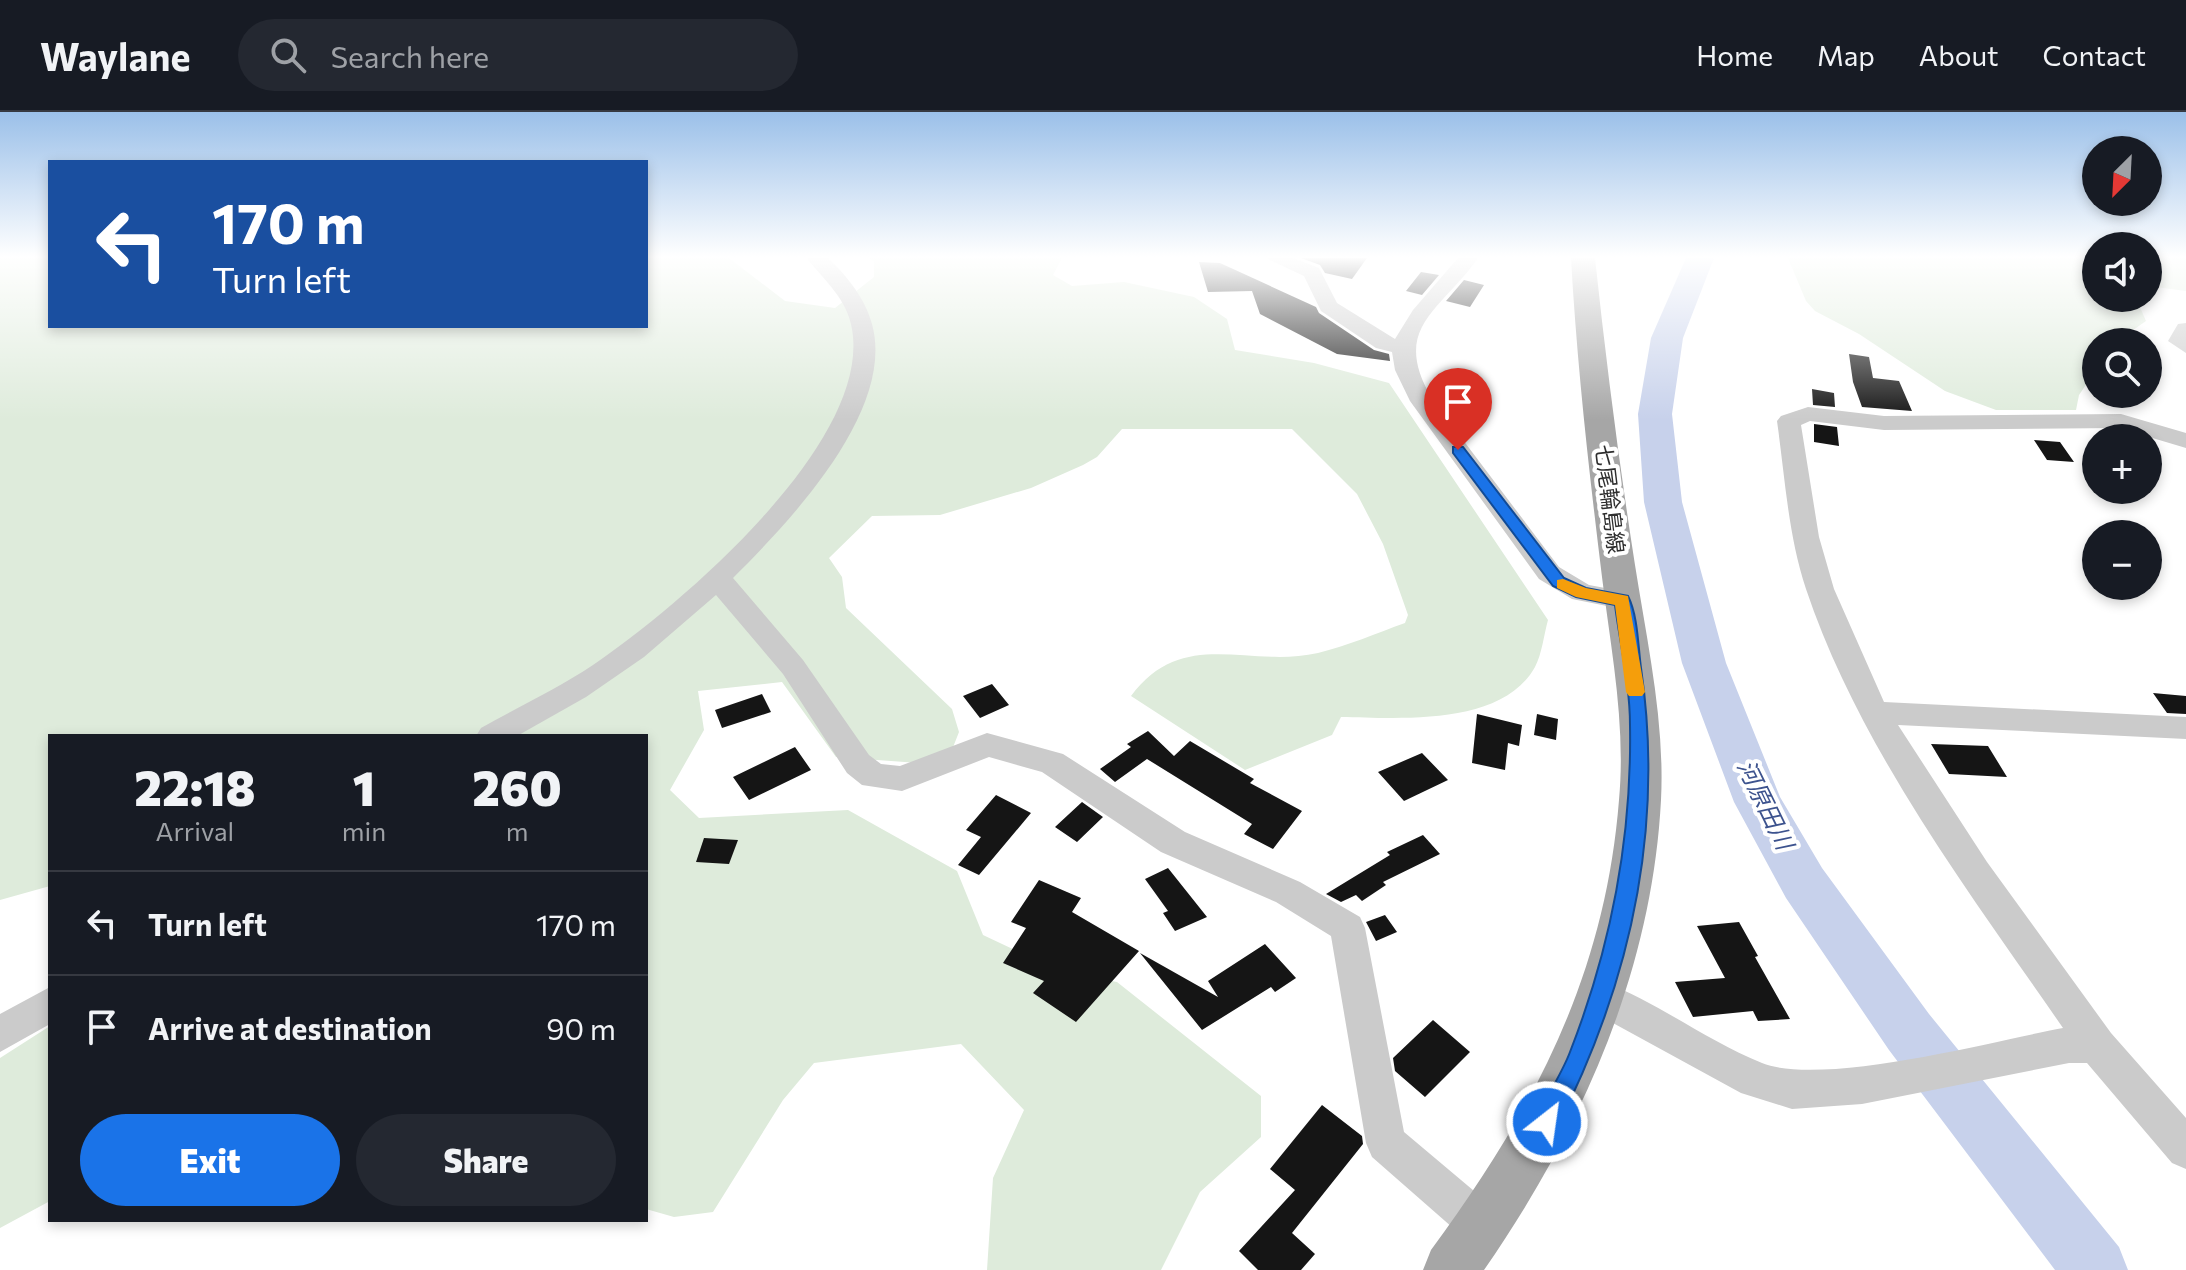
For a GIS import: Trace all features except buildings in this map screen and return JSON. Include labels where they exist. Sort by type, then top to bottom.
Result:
[{"type":"main road","name":"七尾輪島線","points":[[1451,1270],[1484,1227],[1562,1096],[1604,999],[1632,871],[1638,808],[1640,722],[1622,600],[1589,312]]},
{"type":"street","points":[[495,734],[602,673],[718,579],[815,469],[855,399],[865,343],[858,312]]},
{"type":"street","points":[[1336,312],[1384,343],[1403,348]]},
{"type":"street","points":[[1425,312],[1412,328],[1403,348],[1406,373],[1422,401],[1558,582],[1582,593],[1622,600]]},
{"type":"street","points":[[2186,329],[2179,341],[2186,346]]},
{"type":"street","points":[[2186,441],[2121,421],[2090,419],[1976,424],[1884,423],[1808,414],[1789,421],[1806,537],[1820,589],[1874,713],[2083,1046],[2186,1149]]},
{"type":"street","points":[[718,579],[793,667],[858,764],[873,776],[902,779],[987,745],[1052,763],[1173,842],[1288,892],[1347,928],[1386,1143],[1484,1227]]},
{"type":"street","points":[[1874,713],[2186,728]]},
{"type":"street","points":[[1604,999],[1755,1080],[1792,1090],[1862,1085],[2083,1046]]},
{"type":"street","points":[[0,1034],[48,1005]]},
{"type":"green space","points":[[0,312],[48,312],[48,328],[648,328],[648,312],[1217,312],[1227,319],[1235,350],[1314,363],[1389,383],[1548,620],[1535,667],[1520,686],[1499,700],[1447,715],[1341,717],[1332,735],[1245,770],[1131,696],[1151,675],[1172,662],[1218,654],[1292,657],[1318,653],[1405,623],[1408,615],[1383,544],[1357,494],[1292,429],[1122,429],[1097,457],[1031,488],[940,515],[872,516],[829,558],[842,577],[846,608],[952,709],[959,732],[946,765],[836,757],[782,682],[698,691],[704,730],[670,790],[699,818],[848,810],[957,871],[983,935],[1059,971],[1117,982],[1261,1096],[1261,1137],[1200,1192],[1161,1270],[987,1270],[993,1178],[1024,1110],[961,1044],[814,1063],[783,1100],[713,1212],[674,1217],[648,1210],[648,734],[48,734],[48,887],[0,900]]},
{"type":"green space","points":[[1817,312],[2142,312],[2146,321],[2136,328],[2082,328],[2082,391],[2076,410],[1996,410],[1945,391],[1859,334]]},
{"type":"green space","points":[[48,1027],[48,1202],[0,1228],[0,1058]]},
{"type":"waterway","name":"河原田川","points":[[1678,312],[1667,338],[1655,414],[1663,502],[1704,663],[1758,802],[1804,883],[1909,1032],[2039,1202],[2096,1270]]},
{"type":"slow traffic","points":[[1563,584],[1582,593],[1622,600],[1635,692]]},
{"type":"route","points":[[1458,450],[1558,582],[1582,593],[1622,600],[1640,722],[1638,808],[1632,871],[1612,967],[1604,999],[1579,1060],[1547,1122]]}]
